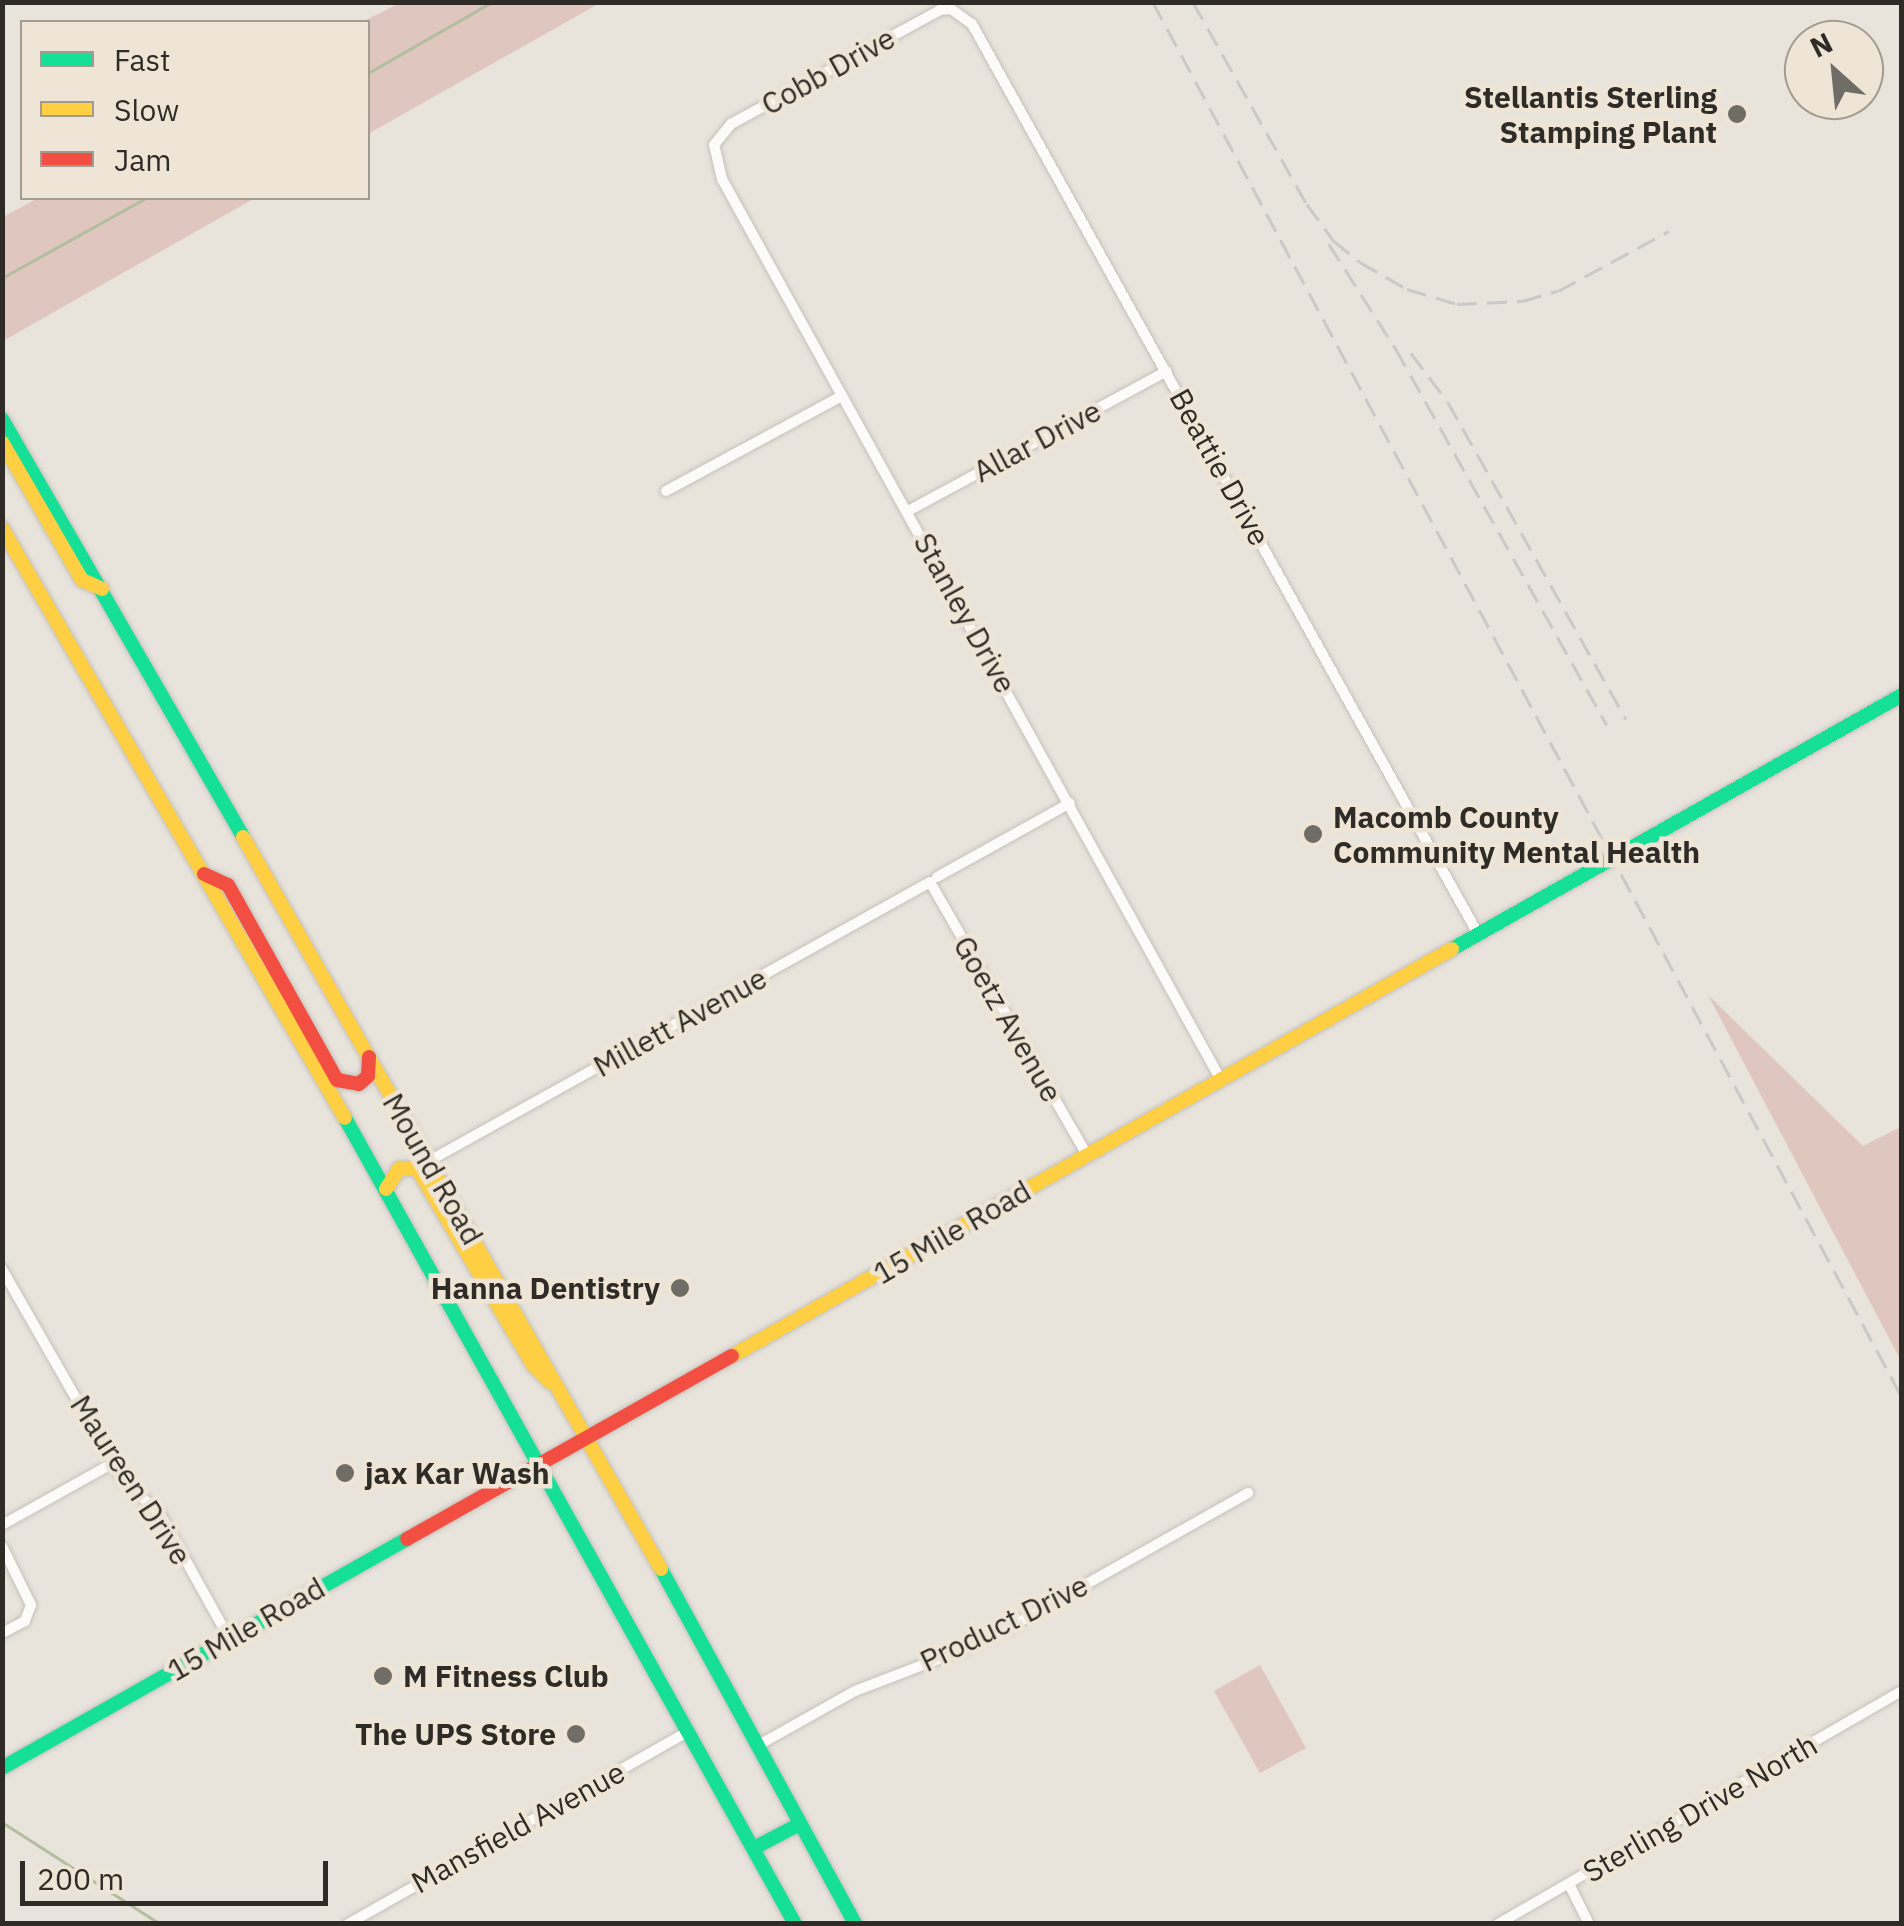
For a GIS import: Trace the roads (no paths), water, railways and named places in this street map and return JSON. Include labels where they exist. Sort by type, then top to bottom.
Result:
[{"type":"main road","name":"Mound Road","points":[[2,418],[588,1436],[855,1924]]},
{"type":"main road","points":[[2,442],[82,580],[102,589]]},
{"type":"main road","name":"Mound Road","points":[[2,528],[386,1189],[795,1924]]},
{"type":"main road","name":"15 Mile Road","points":[[2,1768],[1902,696]]},
{"type":"main road","points":[[204,874],[228,885],[338,1080],[346,1085],[359,1084],[368,1076],[369,1056]]},
{"type":"main road","points":[[386,1189],[399,1169],[416,1168],[533,1365],[562,1392]]},
{"type":"main road","points":[[754,1848],[800,1824]]},
{"type":"street","name":"Cobb Drive","points":[[714,145],[731,124],[932,14],[951,9]]},
{"type":"street","name":"Beattie Drive","points":[[951,9],[964,16],[979,34],[1478,934]]},
{"type":"street","name":"Stanley Drive","points":[[714,145],[722,180],[1222,1080]]},
{"type":"street","name":"Allar Drive","points":[[908,512],[1166,372]]},
{"type":"street","points":[[666,490],[842,396]]},
{"type":"street","name":"Millett Avenue","points":[[429,1161],[1070,803]]},
{"type":"street","name":"Goetz Avenue","points":[[934,880],[1087,1156]]},
{"type":"street","name":"Maureen Drive","points":[[2,1269],[113,1464],[123,1480],[160,1514],[229,1638]]},
{"type":"street","points":[[2,1526],[113,1464]]},
{"type":"street","name":"Product Drive","points":[[757,1746],[855,1691],[959,1651],[1020,1621],[1248,1493]]},
{"type":"street","points":[[2,1546],[31,1605],[25,1621],[2,1633]]},
{"type":"street","name":"Sterling Drive North","points":[[1498,1924],[1902,1691]]},
{"type":"street","name":"Mansfield Avenue","points":[[348,1924],[689,1731]]},
{"type":"street","points":[[1568,1884],[1590,1924]]},
{"type":"waterway","points":[[370,72],[492,2]]},
{"type":"waterway","points":[[2,278],[142,200]]},
{"type":"waterway","points":[[2,1822],[160,1924]]},
{"type":"railway","points":[[1153,2],[1902,1397]]},
{"type":"railway","points":[[1193,2],[1307,204],[1334,241],[1360,262],[1407,289],[1457,304],[1522,301],[1558,291],[1669,231]]},
{"type":"railway","points":[[1329,244],[1396,349],[1607,725]]},
{"type":"railway","points":[[1411,353],[1448,402],[1626,719]]},
{"type":"place","name":"Stellantis Sterling Stamping Plant","points":[[1737,114]]},
{"type":"place","name":"Macomb County Community Mental Health","points":[[1313,834]]},
{"type":"place","name":"Hanna Dentistry","points":[[680,1288]]},
{"type":"place","name":"jax Kar Wash","points":[[345,1473]]},
{"type":"place","name":"M Fitness Club","points":[[383,1676]]},
{"type":"place","name":"The UPS Store","points":[[576,1734]]}]
